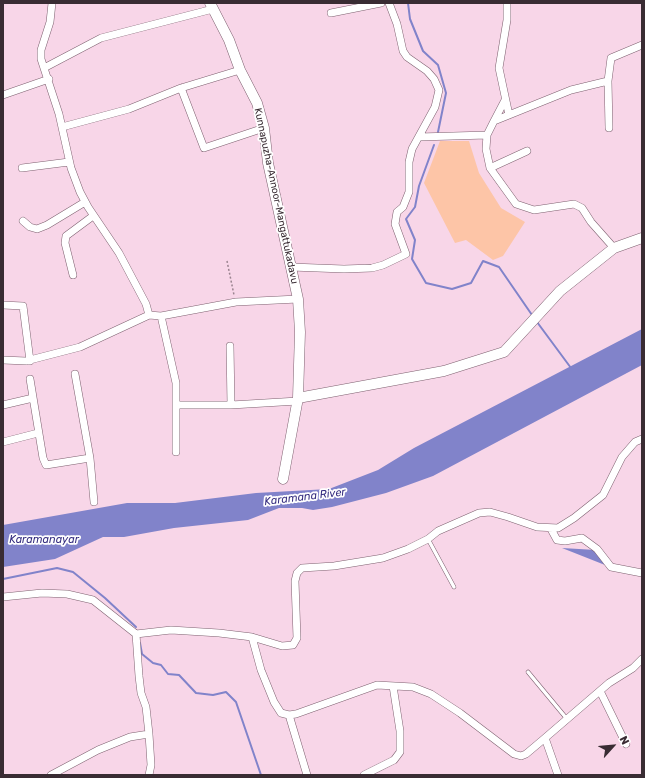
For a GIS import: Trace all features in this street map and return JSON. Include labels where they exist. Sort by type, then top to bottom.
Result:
[{"type":"street","points":[[331,13],[381,3]]},
{"type":"street","points":[[291,267],[372,268],[383,265],[406,254],[395,224],[397,212],[403,207],[409,192],[409,162],[412,149],[439,97],[438,85],[427,71],[407,58],[403,51],[397,24],[388,3]]},
{"type":"street","points":[[506,3],[507,20],[499,68],[508,114]]},
{"type":"street","points":[[54,4],[41,50],[41,59],[49,79],[62,127],[69,162],[85,202],[118,253],[146,304],[149,315]]},
{"type":"street","points":[[44,68],[101,38],[212,6]]},
{"type":"street","name":"Kunnapuzha-Annoor-Mangattukadavu","points":[[212,6],[229,40],[240,70],[257,103],[264,128],[268,163],[298,299],[300,332],[298,400],[282,479]]},
{"type":"street","points":[[609,128],[608,81],[611,58],[642,45]]},
{"type":"street","points":[[62,127],[129,109],[181,88],[240,70]]},
{"type":"street","points":[[3,95],[49,79]]},
{"type":"street","points":[[494,121],[508,114],[571,90],[608,81]]},
{"type":"street","points":[[181,88],[204,148],[264,128]]},
{"type":"street","points":[[505,100],[487,135],[486,149],[490,168],[516,204],[534,210],[574,204],[582,208],[591,222],[614,248]]},
{"type":"street","points":[[419,138],[487,135]]},
{"type":"street","points":[[490,168],[527,152]]},
{"type":"street","points":[[22,168],[69,162]]},
{"type":"street","points":[[23,221],[30,227],[37,229],[47,225],[85,202]]},
{"type":"street","points":[[72,275],[65,243],[66,236],[93,216]]},
{"type":"street","points":[[176,405],[230,405],[298,400],[444,370],[504,352],[560,291],[614,248],[642,238]]},
{"type":"street","points":[[3,360],[30,360],[80,347],[149,315],[161,316],[236,302],[298,299]]},
{"type":"street","points":[[3,305],[23,306],[30,360]]},
{"type":"street","points":[[161,316],[176,384],[176,452]]},
{"type":"street","points":[[230,346],[230,405]]},
{"type":"street","points":[[74,374],[90,458],[94,502]]},
{"type":"street","points":[[30,379],[38,433],[46,465],[90,458]]},
{"type":"street","points":[[3,405],[33,398]]},
{"type":"street","points":[[3,442],[38,433]]},
{"type":"street","points":[[3,597],[42,593],[67,594],[93,600],[136,634],[171,630],[252,637],[282,646],[295,644],[297,638],[295,580],[296,573],[302,568],[365,562],[408,549],[428,539],[438,531],[480,513],[490,512],[537,527],[558,528],[603,496],[622,457],[635,442],[642,439]]},
{"type":"street","points":[[551,528],[557,540],[565,541],[582,538],[597,549],[611,567],[642,573]]},
{"type":"street","points":[[136,634],[139,676],[146,707],[149,734],[151,765],[150,775]]},
{"type":"street","points":[[252,637],[261,670],[274,702],[281,713],[289,715],[377,685],[413,687],[431,694],[460,713],[514,754],[521,756],[526,754],[609,683],[634,668],[642,659]]},
{"type":"street","points":[[364,775],[394,760],[400,752],[400,731],[393,686]]},
{"type":"street","points":[[600,691],[626,744]]},
{"type":"street","points":[[289,715],[307,775]]},
{"type":"street","points":[[51,775],[98,750],[130,737],[149,734]]},
{"type":"street","points":[[545,738],[558,775]]},
{"type":"lane","points":[[428,539],[454,587]]},
{"type":"lane","points":[[528,672],[568,719]]},
{"type":"path","points":[[227,261],[236,302]]},
{"type":"shaded area","points":[[440,141],[469,141],[479,173],[501,208],[525,222],[503,256],[493,260],[466,240],[455,243],[424,183]]},
{"type":"water","name":"Karamanayar","points":[[642,329],[642,365],[433,476],[386,493],[332,507],[313,510],[302,508],[279,508],[248,520],[174,528],[124,537],[103,537],[55,559],[3,567],[3,525],[127,503],[175,503],[256,493],[329,489],[378,470],[414,448]]},
{"type":"water","points":[[562,548],[596,550],[605,565]]},
{"type":"waterway","points":[[408,3],[410,19],[423,51],[438,65],[446,93],[438,132]]},
{"type":"waterway","points":[[434,145],[419,186],[415,207],[406,219],[415,240],[412,259],[426,283],[452,289],[471,283],[483,261],[499,267],[532,315]]},
{"type":"waterway","points":[[537,322],[571,368]]},
{"type":"waterway","points":[[3,579],[57,568],[73,572],[105,598],[136,627]]},
{"type":"waterway","points":[[140,643],[142,654],[153,663],[161,665],[168,674],[179,675],[196,693],[213,695],[226,692],[236,702],[261,775]]},
{"type":"water label","name":"Karamana River","points":[[305,497]]}]
